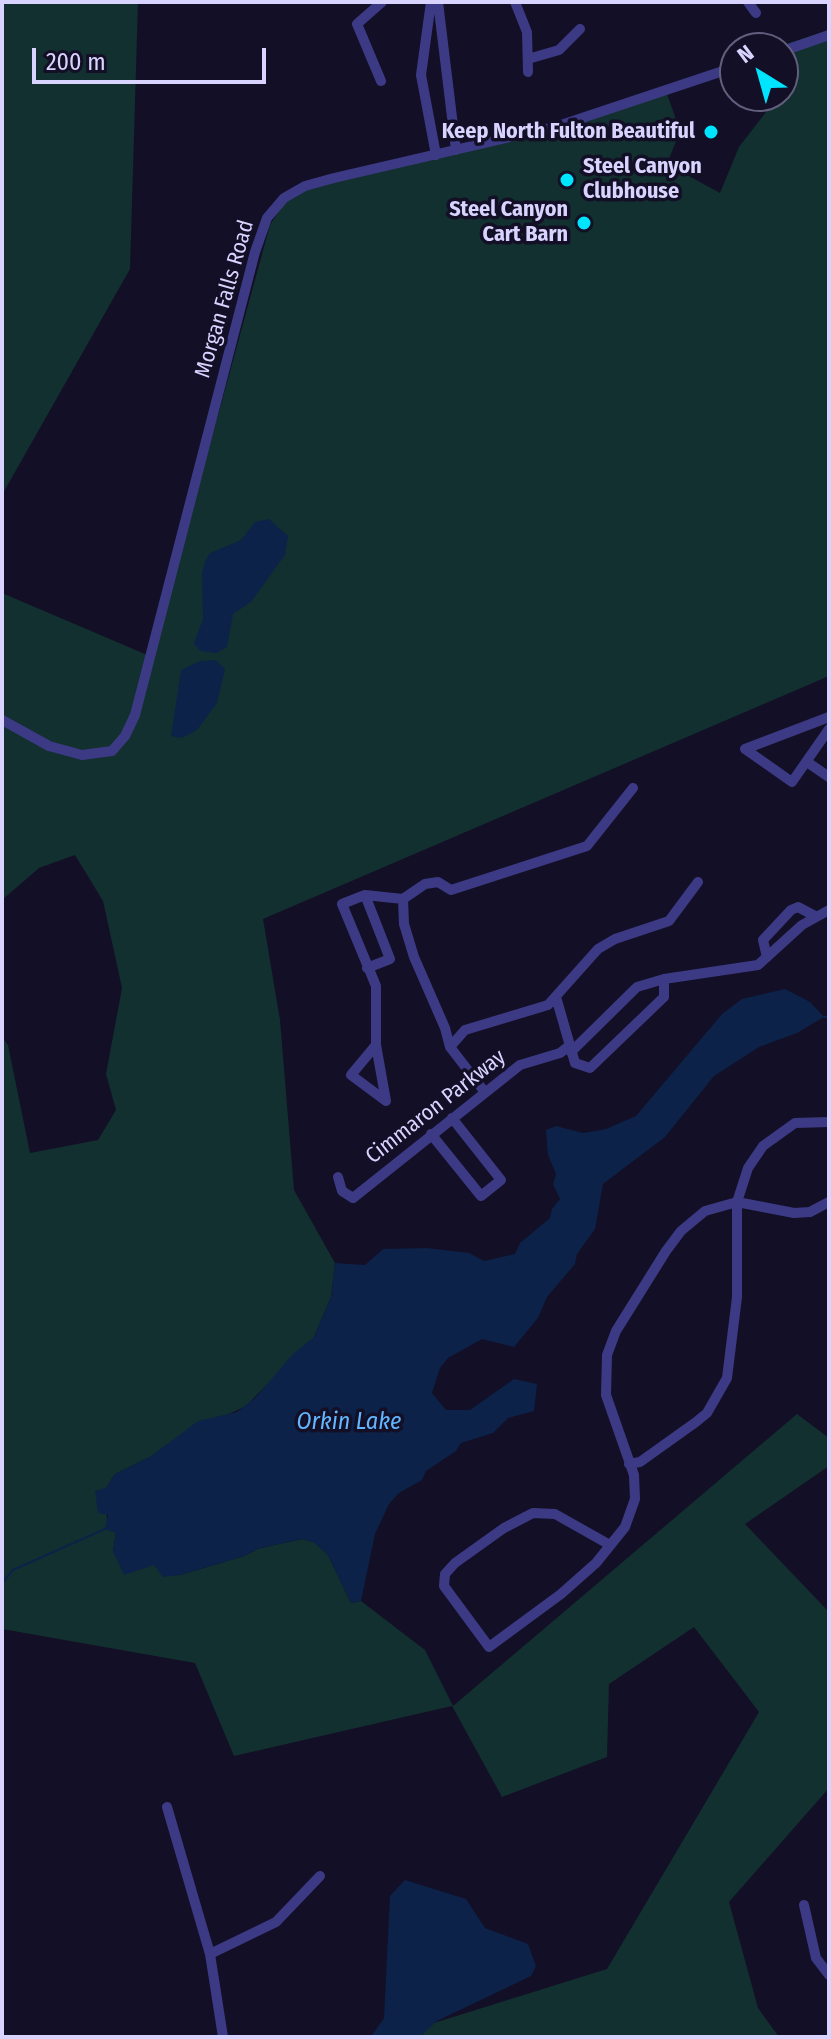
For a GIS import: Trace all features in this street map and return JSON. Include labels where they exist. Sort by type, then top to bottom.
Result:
[{"type":"street","points":[[381,81],[357,24],[382,2]]},
{"type":"street","points":[[431,2],[421,75],[436,155]]},
{"type":"street","points":[[438,2],[456,150]]},
{"type":"street","points":[[515,2],[527,32],[528,72]]},
{"type":"street","points":[[748,2],[756,13]]},
{"type":"street","points":[[528,59],[559,50],[580,29]]},
{"type":"street","points":[[426,32],[442,32]]},
{"type":"street","points":[[799,45],[829,35]]},
{"type":"street","points":[[423,58],[444,56]]},
{"type":"street","name":"Morgan Falls Road","points":[[2,720],[49,746],[82,755],[112,751],[125,736],[135,715],[255,252],[267,218],[284,198],[305,186],[558,126],[719,72]]},
{"type":"street","points":[[829,717],[745,749],[792,782],[829,729]]},
{"type":"street","points":[[807,762],[829,777]]},
{"type":"street","points":[[376,1045],[351,1075],[386,1101],[376,1045],[376,986],[342,904],[365,895],[403,899],[425,884],[438,882],[451,890],[587,846],[633,788]]},
{"type":"street","points":[[450,1047],[465,1030],[548,1005],[598,949],[615,939],[669,921],[698,882]]},
{"type":"street","points":[[365,895],[390,959],[367,968]]},
{"type":"street","points":[[403,899],[404,924],[414,957],[445,1028],[450,1047],[484,1091]]},
{"type":"street","points":[[767,957],[763,940],[791,910],[798,907],[815,916]]},
{"type":"street","points":[[570,1049],[637,987],[664,979],[758,965],[815,916],[829,910]]},
{"type":"street","points":[[556,997],[575,1063],[590,1068],[664,997],[664,979]]},
{"type":"street","name":"Cimmaron Parkway","points":[[338,1177],[342,1191],[353,1198],[520,1065],[570,1049]]},
{"type":"street","points":[[431,1134],[481,1196],[501,1180],[452,1118]]},
{"type":"street","points":[[629,1464],[640,1462],[707,1413],[727,1378],[737,1297],[737,1202],[741,1181],[763,1146],[795,1123],[829,1122]]},
{"type":"street","points":[[610,1545],[555,1514],[533,1513],[504,1528],[455,1563],[445,1574],[444,1586],[489,1647],[581,1578],[610,1545],[625,1527],[634,1508],[635,1484],[604,1381],[612,1340],[681,1231],[705,1211],[737,1202],[794,1213],[810,1212],[829,1202]]},
{"type":"street","points":[[167,1807],[210,1954],[223,2037]]},
{"type":"street","points":[[210,1954],[276,1922],[320,1876]]},
{"type":"street","points":[[804,1905],[816,1958],[829,1975]]},
{"type":"green space","points":[[2,2],[138,2],[130,269],[2,495]]},
{"type":"green space","points":[[829,30],[829,676],[263,919],[280,1020],[294,1190],[335,1263],[331,1297],[314,1337],[246,1406],[172,1441],[150,1457],[115,1474],[106,1488],[107,1523],[116,1533],[113,1551],[118,1560],[154,1565],[180,1575],[244,1556],[260,1548],[303,1539],[315,1543],[328,1555],[351,1603],[361,1601],[425,1650],[453,1706],[797,1414],[829,1438],[829,1466],[745,1524],[829,1612],[829,1788],[729,1902],[758,2008],[779,2037],[389,2037],[607,1969],[759,1712],[694,1627],[609,1684],[607,1757],[502,1797],[452,1706],[234,1756],[195,1663],[2,1629],[2,1037],[8,1045],[30,1153],[98,1140],[116,1110],[106,1074],[122,988],[103,901],[75,855],[39,868],[2,900],[2,593],[152,657],[270,225],[294,188],[512,138],[665,88],[680,131],[667,164],[720,193],[739,147],[766,112],[799,112],[799,40]]},
{"type":"water","points":[[269,519],[288,536],[285,555],[251,602],[233,614],[227,647],[216,653],[200,651],[194,643],[203,619],[202,573],[205,561],[210,553],[241,540],[255,522]]},
{"type":"water","points":[[216,660],[225,669],[217,703],[197,730],[182,738],[171,736],[181,670],[200,661]]},
{"type":"water","name":"Orkin Lake","points":[[785,989],[810,1002],[824,1017],[797,1033],[759,1047],[714,1076],[665,1137],[603,1184],[595,1229],[577,1254],[575,1264],[547,1297],[538,1318],[514,1347],[482,1339],[448,1358],[440,1368],[432,1393],[446,1410],[470,1410],[514,1379],[537,1384],[534,1411],[508,1418],[493,1433],[461,1443],[456,1451],[426,1471],[422,1480],[399,1493],[389,1504],[375,1534],[361,1601],[351,1603],[328,1555],[315,1543],[303,1539],[260,1548],[244,1556],[180,1575],[163,1577],[154,1565],[124,1575],[113,1551],[116,1533],[105,1529],[108,1515],[98,1513],[95,1491],[106,1488],[115,1474],[150,1457],[198,1421],[237,1412],[256,1397],[292,1355],[314,1337],[331,1297],[335,1263],[365,1265],[383,1249],[427,1248],[469,1253],[484,1261],[515,1254],[520,1243],[550,1218],[552,1209],[560,1199],[553,1184],[556,1174],[548,1155],[546,1130],[556,1126],[583,1133],[606,1129],[636,1116],[722,1014],[742,999]]},
{"type":"water","points":[[405,1880],[466,1899],[485,1928],[528,1944],[536,1966],[531,1976],[437,2021],[420,2037],[371,2037],[384,2018],[390,1896]]},
{"type":"waterway","points":[[824,1017],[829,1017]]},
{"type":"waterway","points":[[2,1583],[13,1570],[105,1529]]},
{"type":"place","name":"Keep North Fulton Beautiful","points":[[711,132]]},
{"type":"place","name":"Steel Canyon Clubhouse","points":[[567,180]]},
{"type":"place","name":"Steel Canyon Cart Barn","points":[[584,223]]}]
